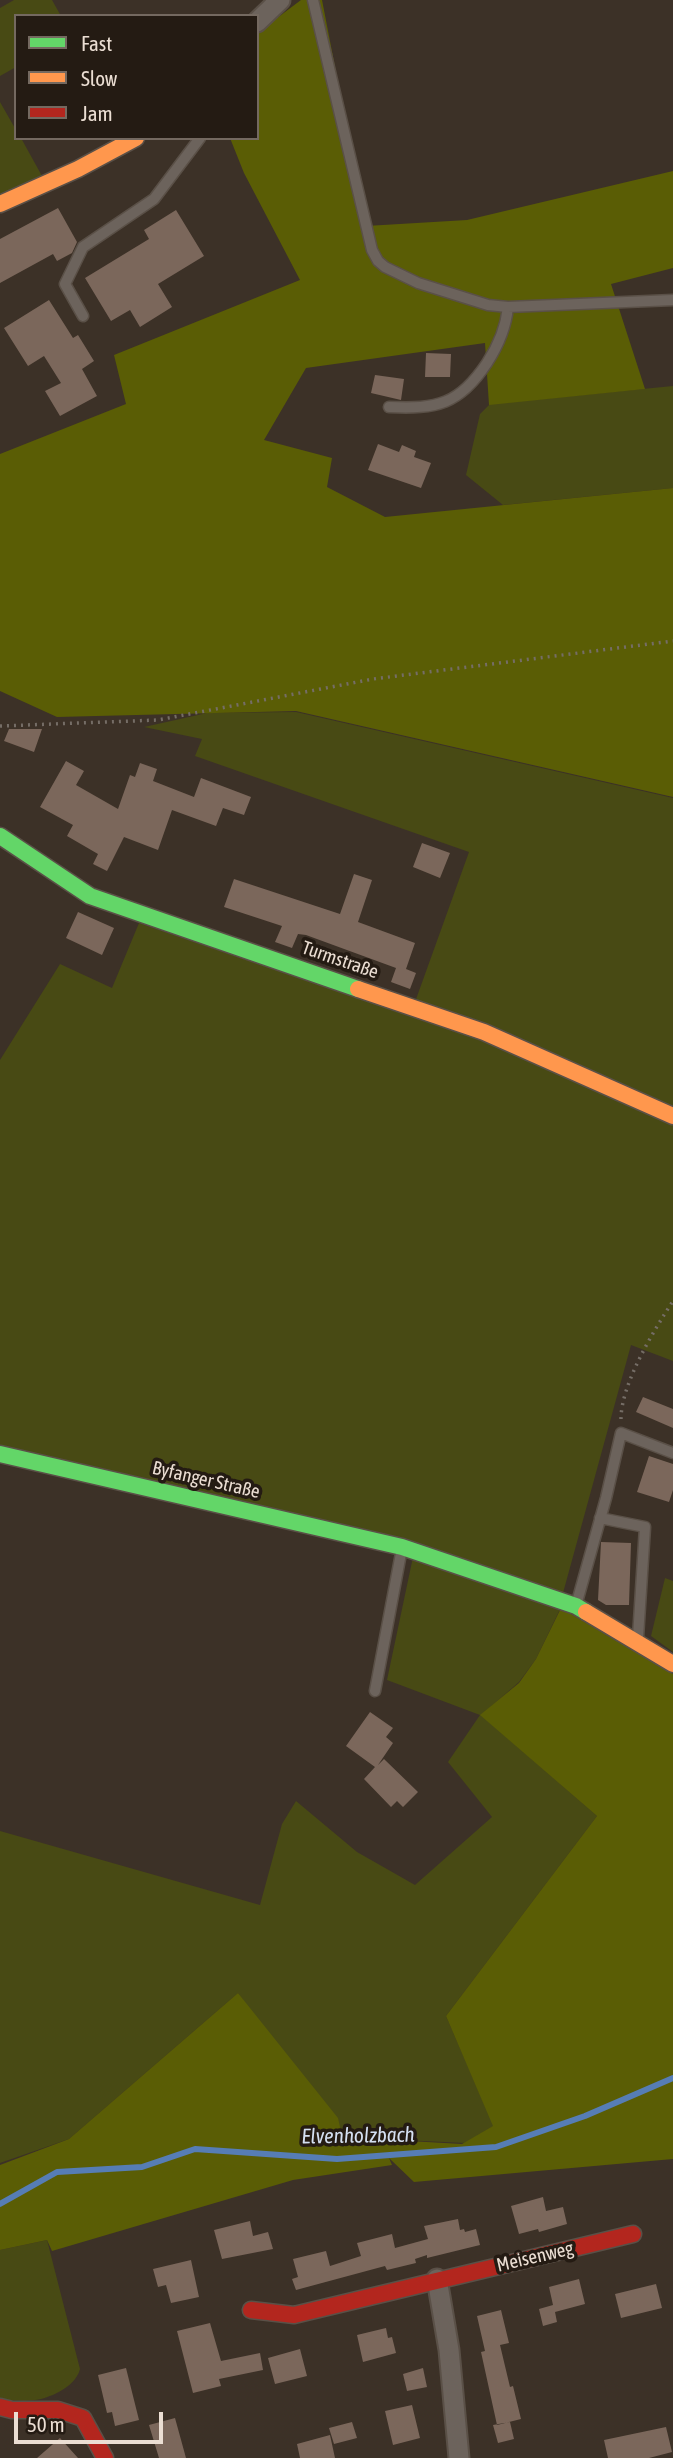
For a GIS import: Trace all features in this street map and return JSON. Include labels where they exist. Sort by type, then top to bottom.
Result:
[{"type":"street","points":[[259,20],[280,0]]},
{"type":"street","points":[[0,204],[78,169],[132,140]]},
{"type":"street","name":"Turmstraße","points":[[0,836],[90,896],[484,1032],[673,1116]]},
{"type":"street","name":"Byfanger Straße","points":[[0,1454],[402,1547],[576,1606],[673,1664]]},
{"type":"street","name":"Meisenweg","points":[[251,2310],[295,2315],[633,2234]]},
{"type":"street","points":[[438,2279],[449,2350],[459,2458]]},
{"type":"street","points":[[0,2407],[12,2410],[58,2410],[83,2418],[105,2458]]},
{"type":"lane","points":[[313,0],[372,250],[378,261],[418,284],[469,300],[508,307],[673,300]]},
{"type":"lane","points":[[83,316],[65,284],[83,247],[154,199],[198,140]]},
{"type":"lane","points":[[389,407],[431,406],[446,402],[469,388],[498,345],[507,320],[508,307]]},
{"type":"lane","points":[[576,1606],[621,1433],[673,1453]]},
{"type":"lane","points":[[600,1518],[645,1527],[638,1642]]},
{"type":"lane","points":[[376,1691],[402,1547]]},
{"type":"path","points":[[0,726],[158,720],[373,679],[673,641]]},
{"type":"path","points":[[621,1433],[621,1406],[649,1338],[673,1301]]},
{"type":"shaded area","points":[[14,0],[52,0],[60,14],[14,14],[14,68],[0,76],[0,8]]},
{"type":"shaded area","points":[[301,0],[322,0],[366,226],[467,220],[673,171],[673,268],[611,284],[645,389],[489,405],[485,343],[306,368],[264,440],[332,458],[327,487],[385,517],[673,488],[673,797],[296,711],[57,717],[0,691],[0,454],[126,404],[114,355],[300,280],[244,173],[231,140],[259,140],[259,32]]},
{"type":"shaded area","points":[[0,102],[14,126],[14,140],[22,140],[42,176],[0,194]]},
{"type":"shaded area","points":[[673,386],[673,488],[503,505],[466,475],[480,414],[490,404]]},
{"type":"shaded area","points":[[296,712],[673,798],[673,1109],[415,1002],[469,852],[195,756],[202,739],[144,727],[207,713]]},
{"type":"shaded area","points":[[139,923],[489,1043],[673,1121],[673,1361],[631,1345],[563,1593],[0,1447],[0,1060],[60,964],[112,988]]},
{"type":"shaded area","points":[[413,1557],[561,1607],[536,1659],[519,1682],[481,1715],[597,1816],[446,2016],[494,2126],[465,2143],[338,2137],[238,1993],[69,2139],[0,2163],[0,1831],[260,1905],[282,1824],[296,1801],[357,1852],[415,1885],[492,1817],[448,1762],[480,1715],[387,1680]]},
{"type":"shaded area","points":[[665,1578],[673,1581],[673,1652],[651,1636]]},
{"type":"shaded area","points":[[561,1608],[673,1674],[673,2159],[414,2182],[389,2158],[392,2165],[293,2180],[52,2251],[47,2240],[0,2250],[0,2165],[69,2139],[238,1993],[338,2118],[339,2137],[462,2144],[493,2126],[446,2016],[597,1816],[480,1715],[519,1683],[536,1659]]},
{"type":"shaded area","points":[[47,2240],[80,2369],[70,2384],[47,2397],[0,2400],[0,2250]]},
{"type":"building","points":[[58,208],[77,242],[72,253],[57,261],[53,254],[0,283],[0,239]]},
{"type":"building","points":[[176,210],[204,256],[158,284],[172,307],[140,327],[130,310],[111,321],[85,278],[149,239],[144,230]]},
{"type":"building","points":[[49,300],[73,338],[78,335],[94,361],[82,369],[97,396],[60,416],[45,391],[61,383],[44,356],[28,366],[4,328]]},
{"type":"building","points":[[426,353],[451,354],[450,377],[425,377]]},
{"type":"building","points":[[375,375],[404,379],[401,400],[371,393]]},
{"type":"building","points":[[378,444],[399,452],[402,445],[416,451],[414,457],[431,463],[421,488],[368,470]]},
{"type":"building","points":[[9,729],[42,729],[34,752],[4,741]]},
{"type":"building","points":[[66,761],[84,771],[76,785],[118,809],[130,775],[135,777],[140,763],[157,769],[153,781],[194,797],[201,778],[251,797],[244,815],[223,808],[216,826],[172,810],[158,850],[124,837],[107,871],[93,864],[98,854],[67,836],[73,825],[40,807]]},
{"type":"building","points":[[422,843],[450,853],[440,878],[413,867]]},
{"type":"building","points":[[354,874],[372,880],[358,922],[415,943],[406,969],[416,973],[410,989],[391,982],[396,968],[306,935],[298,934],[292,948],[275,942],[282,926],[224,907],[234,879],[340,914]]},
{"type":"building","points":[[78,912],[114,928],[102,955],[66,938]]},
{"type":"building","points":[[643,1397],[673,1409],[673,1428],[636,1412]]},
{"type":"building","points":[[649,1456],[673,1464],[673,1490],[669,1502],[637,1492]]},
{"type":"building","points":[[601,1542],[631,1543],[629,1605],[606,1605],[598,1600]]},
{"type":"building","points":[[370,1712],[393,1728],[386,1737],[393,1743],[378,1765],[384,1759],[418,1792],[403,1807],[397,1801],[391,1807],[364,1779],[375,1767],[346,1746]]},
{"type":"building","points":[[543,2197],[546,2211],[563,2207],[567,2224],[539,2232],[538,2229],[519,2234],[511,2206]]},
{"type":"building","points":[[458,2219],[460,2230],[464,2229],[465,2232],[476,2229],[480,2245],[427,2258],[427,2255],[415,2259],[416,2263],[387,2270],[385,2266],[296,2290],[292,2279],[298,2277],[293,2259],[326,2251],[330,2266],[361,2256],[357,2243],[392,2234],[395,2248],[428,2239],[424,2226]]},
{"type":"building","points":[[250,2221],[253,2236],[268,2232],[273,2249],[222,2259],[214,2230]]},
{"type":"building","points":[[191,2260],[199,2297],[171,2303],[166,2285],[158,2287],[153,2269]]},
{"type":"building","points":[[579,2279],[585,2304],[555,2312],[557,2322],[543,2326],[539,2309],[553,2305],[549,2287]]},
{"type":"building","points":[[656,2284],[662,2308],[621,2318],[615,2294]]},
{"type":"building","points":[[501,2310],[509,2343],[500,2345],[521,2419],[497,2425],[481,2352],[485,2351],[477,2316]]},
{"type":"building","points":[[210,2323],[221,2361],[260,2353],[263,2370],[219,2379],[221,2386],[193,2393],[177,2331]]},
{"type":"building","points":[[386,2328],[388,2338],[392,2337],[396,2353],[363,2362],[357,2335]]},
{"type":"building","points":[[300,2349],[307,2376],[275,2384],[268,2358]]},
{"type":"building","points":[[126,2368],[139,2420],[115,2426],[112,2412],[107,2413],[98,2375]]},
{"type":"building","points":[[423,2368],[427,2387],[407,2391],[403,2374]]},
{"type":"building","points":[[412,2405],[420,2438],[393,2445],[385,2411]]},
{"type":"building","points":[[175,2418],[186,2458],[159,2458],[149,2425]]},
{"type":"building","points":[[352,2422],[357,2438],[334,2444],[329,2428]]},
{"type":"building","points":[[510,2422],[514,2439],[498,2443],[493,2425]]},
{"type":"building","points":[[666,2427],[672,2452],[649,2458],[608,2458],[604,2440]]},
{"type":"building","points":[[330,2435],[335,2458],[300,2458],[297,2444]]},
{"type":"building","points":[[60,2438],[78,2458],[37,2458]]},
{"type":"waterway","name":"Elvenholzbach","points":[[0,2204],[57,2172],[142,2167],[195,2149],[337,2159],[496,2147],[585,2116],[673,2078]]},
{"type":"traffic: fast","points":[[0,836],[90,896],[358,989]]},
{"type":"traffic: fast","points":[[0,1454],[402,1547],[576,1606],[586,1612]]},
{"type":"traffic: slow","points":[[0,204],[78,169],[132,140]]},
{"type":"traffic: slow","points":[[358,989],[484,1032],[673,1116]]},
{"type":"traffic: slow","points":[[586,1612],[673,1664]]},
{"type":"traffic: jam","points":[[251,2310],[294,2315],[633,2234]]},
{"type":"traffic: jam","points":[[0,2407],[12,2410],[58,2410],[83,2418],[105,2458]]}]
